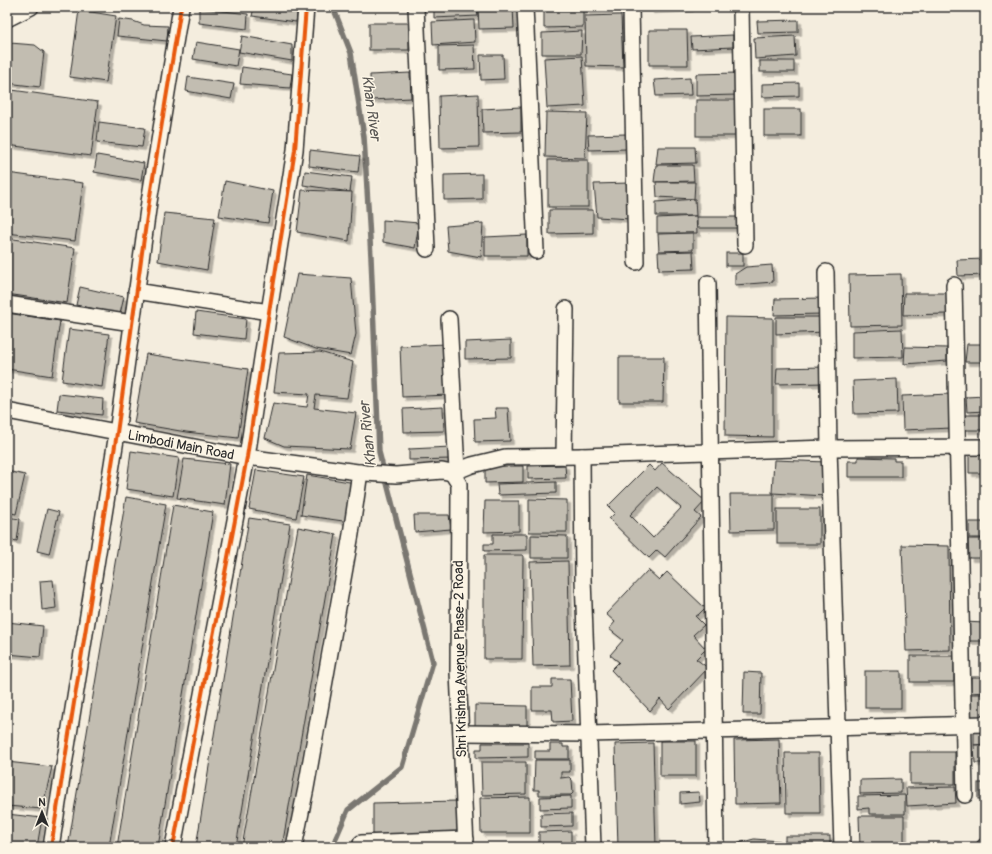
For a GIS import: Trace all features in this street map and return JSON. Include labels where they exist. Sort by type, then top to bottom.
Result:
[{"type":"street","points":[[7,19],[30,7]]},
{"type":"street","points":[[52,847],[117,433],[149,202],[181,7]]},
{"type":"street","points":[[173,847],[248,457],[295,150],[306,7]]},
{"type":"street","points":[[416,7],[427,249]]},
{"type":"street","points":[[525,7],[536,251]]},
{"type":"street","points":[[632,7],[636,262]]},
{"type":"street","points":[[741,7],[745,245]]},
{"type":"street","points":[[826,272],[829,448],[842,847]]},
{"type":"street","points":[[708,283],[716,847]]},
{"type":"street","points":[[954,285],[965,795]]},
{"type":"street","points":[[136,291],[269,312]]},
{"type":"street","points":[[7,304],[132,323]]},
{"type":"street","points":[[564,456],[566,309]]},
{"type":"street","name":"Shri Krishna Avenue Phase-2 Road","points":[[449,319],[454,472],[459,484],[458,672],[466,843]]},
{"type":"street","name":"Limbodi Main Road","points":[[7,411],[248,457],[362,473],[396,475],[454,472]]},
{"type":"street","points":[[454,472],[472,465],[505,457],[829,448],[985,447]]},
{"type":"street","points":[[582,456],[583,579],[593,847]]},
{"type":"street","points":[[294,847],[306,788],[362,473]]},
{"type":"street","points":[[461,733],[589,734],[985,724]]},
{"type":"street","points":[[361,843],[466,843]]},
{"type":"building","points":[[254,7],[298,7],[296,22],[252,16]]},
{"type":"building","points":[[434,7],[477,7],[478,16],[434,18]]},
{"type":"building","points":[[478,7],[513,7],[514,28],[479,29]]},
{"type":"building","points":[[544,7],[583,7],[583,27],[544,28]]},
{"type":"building","points":[[586,7],[622,7],[622,10],[586,11]]},
{"type":"building","points":[[650,7],[690,7],[690,8],[650,10]]},
{"type":"building","points":[[199,8],[248,14],[247,29],[199,23]]},
{"type":"building","points":[[79,10],[116,16],[106,82],[70,77]]},
{"type":"building","points":[[621,15],[623,67],[586,66],[585,16]]},
{"type":"building","points":[[119,19],[133,21],[144,25],[168,26],[167,41],[117,36]]},
{"type":"building","points":[[474,20],[475,42],[433,45],[432,22]]},
{"type":"building","points":[[798,20],[798,32],[758,33],[757,21]]},
{"type":"building","points":[[369,23],[409,23],[409,50],[369,50]]},
{"type":"building","points":[[649,30],[687,30],[688,65],[649,65]]},
{"type":"building","points":[[582,31],[581,54],[542,54],[542,33]]},
{"type":"building","points":[[733,35],[733,47],[692,49],[691,37]]},
{"type":"building","points":[[7,36],[10,43],[35,45],[44,52],[40,87],[7,83]]},
{"type":"building","points":[[242,36],[292,45],[292,61],[239,52]]},
{"type":"building","points":[[795,36],[796,56],[755,59],[754,38]]},
{"type":"building","points":[[196,42],[239,49],[236,66],[193,59]]},
{"type":"building","points":[[474,45],[475,69],[439,70],[439,46]]},
{"type":"building","points":[[480,55],[503,55],[504,79],[481,80]]},
{"type":"building","points":[[582,56],[585,106],[547,108],[544,58]]},
{"type":"building","points":[[760,61],[794,61],[794,72],[760,72]]},
{"type":"building","points":[[242,67],[292,74],[290,88],[240,84]]},
{"type":"building","points":[[410,73],[411,98],[371,100],[370,75]]},
{"type":"building","points":[[737,73],[737,95],[696,96],[696,74]]},
{"type":"building","points":[[188,77],[234,84],[231,99],[186,91]]},
{"type":"building","points":[[690,78],[691,95],[656,96],[654,80]]},
{"type":"building","points":[[799,83],[799,96],[762,97],[762,84]]},
{"type":"building","points":[[12,90],[98,102],[91,156],[7,145],[7,128]]},
{"type":"building","points":[[478,94],[479,147],[440,148],[439,96]]},
{"type":"building","points":[[696,100],[735,100],[735,136],[696,136]]},
{"type":"building","points":[[521,107],[521,132],[483,133],[482,109]]},
{"type":"building","points":[[764,109],[801,109],[801,136],[764,136]]},
{"type":"building","points":[[546,112],[587,113],[585,158],[545,157]]},
{"type":"building","points":[[99,122],[145,128],[142,147],[97,142]]},
{"type":"building","points":[[627,134],[627,149],[589,150],[588,135]]},
{"type":"building","points":[[658,147],[695,147],[696,163],[656,164]]},
{"type":"building","points":[[310,150],[360,156],[358,172],[309,166]]},
{"type":"building","points":[[97,155],[144,163],[141,180],[94,172]]},
{"type":"building","points":[[548,160],[588,160],[588,207],[548,207]]},
{"type":"building","points":[[656,165],[693,165],[694,181],[654,182]]},
{"type":"building","points":[[305,171],[352,177],[350,192],[303,185]]},
{"type":"building","points":[[7,173],[83,183],[75,241],[7,233]]},
{"type":"building","points":[[482,174],[482,199],[444,200],[444,175]]},
{"type":"building","points":[[225,181],[273,191],[268,223],[219,216]]},
{"type":"building","points":[[656,182],[695,182],[694,199],[657,197]]},
{"type":"building","points":[[629,183],[631,219],[597,217],[594,184]]},
{"type":"building","points":[[302,190],[352,192],[349,241],[297,232]]},
{"type":"building","points":[[695,199],[696,216],[656,216],[656,202]]},
{"type":"building","points":[[549,210],[593,210],[593,233],[549,234]]},
{"type":"building","points":[[164,213],[215,218],[207,270],[158,261]]},
{"type":"building","points":[[696,216],[697,233],[657,233],[657,218]]},
{"type":"building","points":[[697,217],[738,217],[738,228],[697,228]]},
{"type":"building","points":[[383,220],[419,223],[415,248],[383,242]]},
{"type":"building","points":[[483,223],[481,257],[448,251],[446,226]]},
{"type":"building","points":[[693,233],[693,250],[659,251],[658,234]]},
{"type":"building","points":[[527,235],[527,256],[485,256],[485,237]]},
{"type":"building","points":[[7,238],[75,248],[67,303],[7,294]]},
{"type":"building","points":[[693,251],[694,269],[659,270],[658,252]]},
{"type":"building","points":[[726,253],[743,253],[743,266],[726,266]]},
{"type":"building","points":[[985,259],[985,275],[958,276],[957,260]]},
{"type":"building","points":[[772,265],[773,282],[735,285],[735,274],[746,267]]},
{"type":"building","points":[[297,274],[351,278],[356,334],[351,355],[316,349],[284,337]]},
{"type":"building","points":[[901,274],[902,325],[850,326],[849,275]]},
{"type":"building","points":[[80,287],[124,297],[120,314],[76,305]]},
{"type":"building","points":[[904,293],[947,293],[947,314],[903,315]]},
{"type":"building","points":[[823,298],[823,314],[774,315],[775,299]]},
{"type":"building","points":[[196,312],[246,319],[244,339],[194,333]]},
{"type":"building","points":[[7,313],[60,321],[52,376],[7,369]]},
{"type":"building","points":[[726,317],[773,318],[773,437],[725,436]]},
{"type":"building","points":[[776,317],[824,317],[825,332],[776,334]]},
{"type":"building","points":[[69,329],[109,334],[102,387],[62,381]]},
{"type":"building","points":[[902,329],[903,357],[852,358],[852,331]]},
{"type":"building","points":[[511,340],[511,358],[465,359],[465,342]]},
{"type":"building","points":[[446,344],[448,395],[402,397],[400,346]]},
{"type":"building","points":[[967,344],[985,344],[985,362],[965,362]]},
{"type":"building","points":[[905,347],[947,348],[947,361],[904,364]]},
{"type":"building","points":[[320,352],[353,362],[347,398],[316,395],[314,408],[356,413],[350,449],[284,446],[265,438],[273,403],[307,407],[309,394],[274,392],[279,353]]},
{"type":"building","points":[[146,354],[248,369],[238,438],[186,432],[134,423]]},
{"type":"building","points":[[619,357],[664,357],[663,402],[619,402]]},
{"type":"building","points":[[825,367],[825,383],[776,384],[777,368]]},
{"type":"building","points":[[897,379],[898,413],[854,414],[853,381]]},
{"type":"building","points":[[59,394],[103,399],[102,415],[57,410]]},
{"type":"building","points":[[950,394],[952,428],[903,430],[902,396]]},
{"type":"building","points":[[985,396],[985,411],[967,412],[966,397]]},
{"type":"building","points":[[443,407],[444,431],[404,432],[403,409]]},
{"type":"building","points":[[495,408],[508,408],[510,441],[475,442],[474,419],[496,418]]},
{"type":"building","points":[[965,415],[985,415],[985,430],[965,430]]},
{"type":"building","points":[[451,447],[451,459],[409,460],[409,449]]},
{"type":"building","points":[[131,451],[179,458],[173,496],[126,489]]},
{"type":"building","points":[[969,454],[985,455],[985,473],[969,473]]},
{"type":"building","points":[[858,457],[894,458],[894,461],[901,461],[901,477],[848,477],[848,461],[858,461]]},
{"type":"building","points":[[184,459],[230,464],[225,505],[177,498]]},
{"type":"building","points":[[774,460],[827,462],[826,496],[772,493]]},
{"type":"building","points":[[662,463],[705,501],[695,512],[701,517],[665,557],[657,550],[649,558],[609,519],[615,513],[608,506],[649,465],[655,471]],"holes":[[[657,487],[681,508],[653,538],[630,515]]]},
{"type":"building","points":[[565,465],[566,478],[528,479],[528,466]]},
{"type":"building","points":[[485,466],[523,466],[523,482],[485,483]]},
{"type":"building","points":[[256,470],[304,477],[296,518],[249,509]]},
{"type":"building","points":[[7,471],[25,475],[16,514],[7,512]]},
{"type":"building","points":[[307,475],[356,483],[350,522],[301,515]]},
{"type":"building","points":[[556,482],[556,493],[498,495],[497,484]]},
{"type":"building","points":[[730,494],[774,494],[774,530],[731,531]]},
{"type":"building","points":[[126,497],[166,504],[109,847],[68,847]]},
{"type":"building","points":[[529,499],[567,500],[567,532],[529,532]]},
{"type":"building","points":[[485,501],[519,501],[519,531],[484,532]]},
{"type":"building","points":[[173,505],[213,512],[158,847],[117,847]]},
{"type":"building","points":[[47,509],[59,512],[49,554],[37,551]]},
{"type":"building","points":[[777,509],[820,509],[820,544],[777,544]]},
{"type":"building","points":[[414,515],[449,515],[451,529],[415,532]]},
{"type":"building","points":[[7,517],[20,519],[17,541],[7,539]]},
{"type":"building","points":[[249,518],[290,524],[236,847],[196,847]]},
{"type":"building","points":[[969,522],[985,522],[985,538],[969,538]]},
{"type":"building","points":[[298,527],[336,534],[282,847],[242,847]]},
{"type":"building","points":[[493,534],[527,534],[527,550],[484,551],[484,544],[493,544]]},
{"type":"building","points":[[531,535],[567,536],[567,558],[531,558]]},
{"type":"building","points":[[968,539],[985,539],[985,558],[969,558]]},
{"type":"building","points":[[902,545],[949,546],[950,650],[906,651]]},
{"type":"building","points":[[484,555],[523,555],[522,659],[484,659]]},
{"type":"building","points":[[568,561],[570,665],[533,666],[530,562]]},
{"type":"building","points":[[648,570],[659,580],[667,572],[705,608],[695,616],[704,625],[693,635],[706,649],[696,659],[708,668],[669,709],[660,699],[650,711],[611,670],[619,662],[610,655],[623,640],[609,629],[615,622],[606,614]]},
{"type":"building","points":[[53,580],[56,608],[42,610],[40,581]]},
{"type":"building","points":[[7,622],[43,626],[40,657],[7,654]]},
{"type":"building","points":[[964,622],[985,623],[985,641],[964,641]]},
{"type":"building","points":[[910,656],[954,656],[954,682],[910,682]]},
{"type":"building","points":[[865,671],[901,671],[901,708],[865,708]]},
{"type":"building","points":[[744,672],[761,673],[760,714],[743,714]]},
{"type":"building","points":[[971,677],[985,677],[985,692],[971,693]]},
{"type":"building","points":[[552,679],[570,679],[572,721],[553,722],[552,710],[532,710],[532,687],[552,687]]},
{"type":"building","points":[[969,694],[985,694],[985,717],[970,718]]},
{"type":"building","points":[[475,705],[527,706],[527,727],[475,726]]},
{"type":"building","points":[[985,727],[985,744],[974,745],[974,728]]},
{"type":"building","points":[[779,739],[781,803],[735,804],[734,740]]},
{"type":"building","points":[[660,741],[696,741],[696,776],[660,776]]},
{"type":"building","points":[[482,743],[528,743],[528,757],[476,758],[476,749],[482,749]]},
{"type":"building","points":[[653,743],[656,847],[618,847],[615,744]]},
{"type":"building","points":[[550,744],[563,744],[563,747],[569,747],[569,759],[535,759],[535,751],[550,751]]},
{"type":"building","points":[[974,745],[985,745],[985,763],[975,763]]},
{"type":"building","points":[[910,752],[955,752],[955,784],[910,784]]},
{"type":"building","points":[[785,753],[819,753],[820,813],[786,813]]},
{"type":"building","points":[[535,760],[570,760],[570,772],[561,772],[561,778],[569,777],[572,780],[573,793],[571,795],[539,795],[539,790],[534,790]]},
{"type":"building","points":[[7,762],[52,767],[42,809],[7,806]]},
{"type":"building","points":[[481,762],[526,762],[526,794],[482,795]]},
{"type":"building","points":[[901,779],[901,793],[860,794],[860,780]]},
{"type":"building","points":[[978,783],[985,783],[985,799],[978,799]]},
{"type":"building","points":[[955,787],[956,803],[907,806],[906,788]]},
{"type":"building","points":[[699,792],[700,802],[680,804],[680,793]]},
{"type":"building","points":[[905,795],[905,814],[869,814],[869,808],[858,809],[858,796]]},
{"type":"building","points":[[571,796],[571,808],[540,809],[540,797]]},
{"type":"building","points":[[530,797],[530,833],[481,833],[480,798]]},
{"type":"building","points":[[457,801],[458,834],[373,836],[373,803]]},
{"type":"building","points":[[572,813],[572,826],[541,827],[541,814]]},
{"type":"building","points":[[7,814],[42,818],[37,847],[7,847]]},
{"type":"building","points":[[859,816],[904,816],[904,847],[860,847]]},
{"type":"building","points":[[571,831],[571,844],[539,844],[539,832]]},
{"type":"building","points":[[785,836],[830,836],[830,847],[785,847]]},
{"type":"building","points":[[754,839],[780,841],[780,847],[735,847],[735,844]]},
{"type":"waterway","name":"Khan River","points":[[332,847],[348,810],[402,767],[433,662],[379,452],[371,257],[364,137],[351,53],[333,7]]},
{"type":"cycle path","points":[[51,847],[117,433],[149,202],[181,7]]},
{"type":"cycle path","points":[[173,847],[247,457],[295,150],[306,7]]}]
